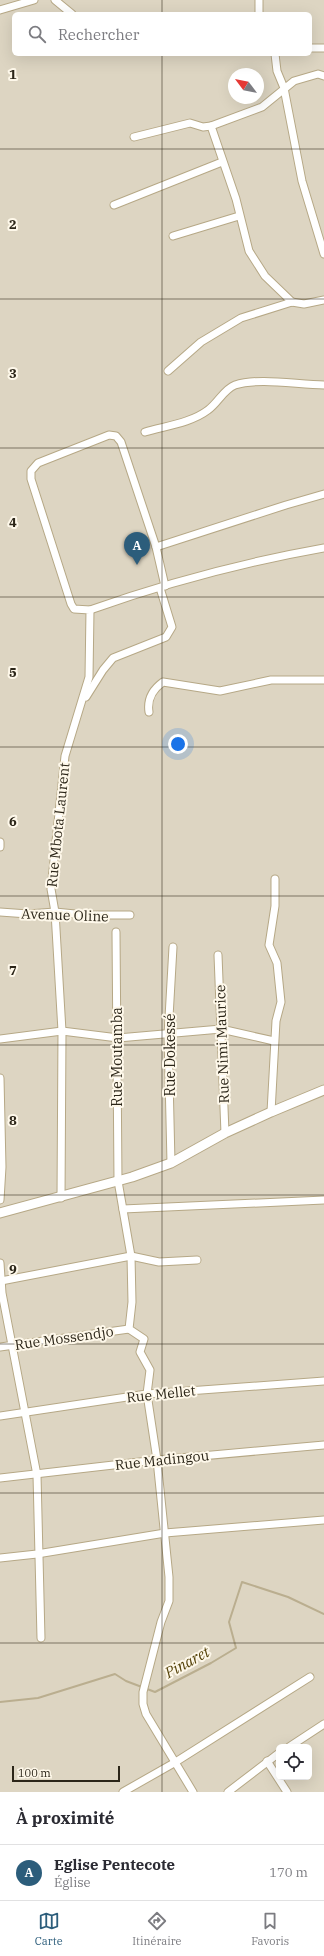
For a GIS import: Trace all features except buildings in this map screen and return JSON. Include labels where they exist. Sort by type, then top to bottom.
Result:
[{"type":"main road","points":[[0,1213],[118,1182],[170,1163],[225,1133],[270,1112],[324,1090]]},
{"type":"street","points":[[0,10],[34,0]]},
{"type":"street","points":[[55,0],[70,12]]},
{"type":"street","points":[[259,0],[259,12]]},
{"type":"street","points":[[312,48],[324,48]]},
{"type":"street","points":[[275,56],[277,70],[284,88],[302,181],[324,254]]},
{"type":"street","points":[[134,137],[190,123],[203,127],[211,126],[262,107],[294,81],[318,74],[324,76]]},
{"type":"street","points":[[211,126],[222,162],[236,199],[246,243],[256,264],[265,276],[292,302]]},
{"type":"street","points":[[114,205],[222,162]]},
{"type":"street","points":[[173,236],[239,216]]},
{"type":"street","points":[[168,371],[201,342],[241,318],[292,302],[304,304],[324,300]]},
{"type":"street","points":[[145,432],[198,416],[208,410],[226,391],[235,385],[258,382],[324,385]]},
{"type":"street","points":[[82,704],[102,670],[113,658],[166,637],[171,632],[172,627],[163,587],[156,547],[121,442],[116,436],[110,435],[38,463],[31,471],[31,479],[71,604],[74,609],[81,611],[90,610],[126,597],[163,587],[252,562],[324,548]]},
{"type":"street","points":[[156,547],[324,494]]},
{"type":"street","name":"Rue Mbota Laurent","points":[[61,1198],[62,1031],[55,912],[51,889],[65,756],[89,677],[90,610]]},
{"type":"street","points":[[149,712],[148,704],[150,695],[156,686],[163,682],[220,691],[240,688],[271,680],[324,680]]},
{"type":"street","points":[[270,1112],[276,1021],[281,1002],[277,963],[269,944],[275,906],[275,879]]},
{"type":"street","name":"Avenue Oline","points":[[0,912],[28,914],[55,912],[85,915],[130,916]]},
{"type":"street","name":"Rue Moutamba","points":[[116,932],[118,1038],[116,1108],[118,1182],[131,1256],[132,1302],[129,1329]]},
{"type":"street","name":"Rue Dokessé","points":[[170,1163],[168,1035],[173,947]]},
{"type":"street","name":"Rue Nimi Maurice","points":[[218,955],[225,1133]]},
{"type":"street","points":[[0,1039],[62,1031],[118,1038],[168,1035],[221,1029],[274,1041]]},
{"type":"street","points":[[0,1078],[2,1167],[0,1200]]},
{"type":"street","points":[[123,1209],[324,1200]]},
{"type":"street","points":[[1,1281],[131,1256],[159,1262],[197,1260]]},
{"type":"street","points":[[0,1263],[1,1293],[13,1346],[37,1475],[37,1554],[41,1638]]},
{"type":"street","points":[[129,1329],[144,1339],[140,1352],[150,1370],[147,1394],[157,1460],[169,1577],[169,1601],[161,1622],[143,1692],[143,1704],[146,1714],[174,1763],[193,1792]]},
{"type":"street","name":"Rue Mossendjo","points":[[0,1347],[129,1329]]},
{"type":"street","name":"Rue Mellet","points":[[0,1416],[26,1414],[147,1394],[324,1381]]},
{"type":"street","name":"Rue Madingou","points":[[0,1478],[37,1475],[157,1460],[324,1445]]},
{"type":"street","points":[[0,1558],[37,1554],[165,1533],[324,1520]]},
{"type":"street","points":[[123,1792],[174,1763],[310,1677]]},
{"type":"street","points":[[294,1744],[324,1724]]},
{"type":"street","points":[[228,1792],[276,1755]]},
{"type":"street","points":[[267,1761],[287,1792]]},
{"type":"shaded area","points":[[0,0],[324,0],[324,1792],[0,1792]]},
{"type":"waterway","name":"Pinaret","points":[[0,1702],[38,1698],[115,1674],[126,1681],[155,1692],[211,1663],[236,1648],[229,1622],[242,1582],[288,1597],[324,1614]]},
{"type":"place","name":"Eglise Pentecote","points":[[137,565]]}]
